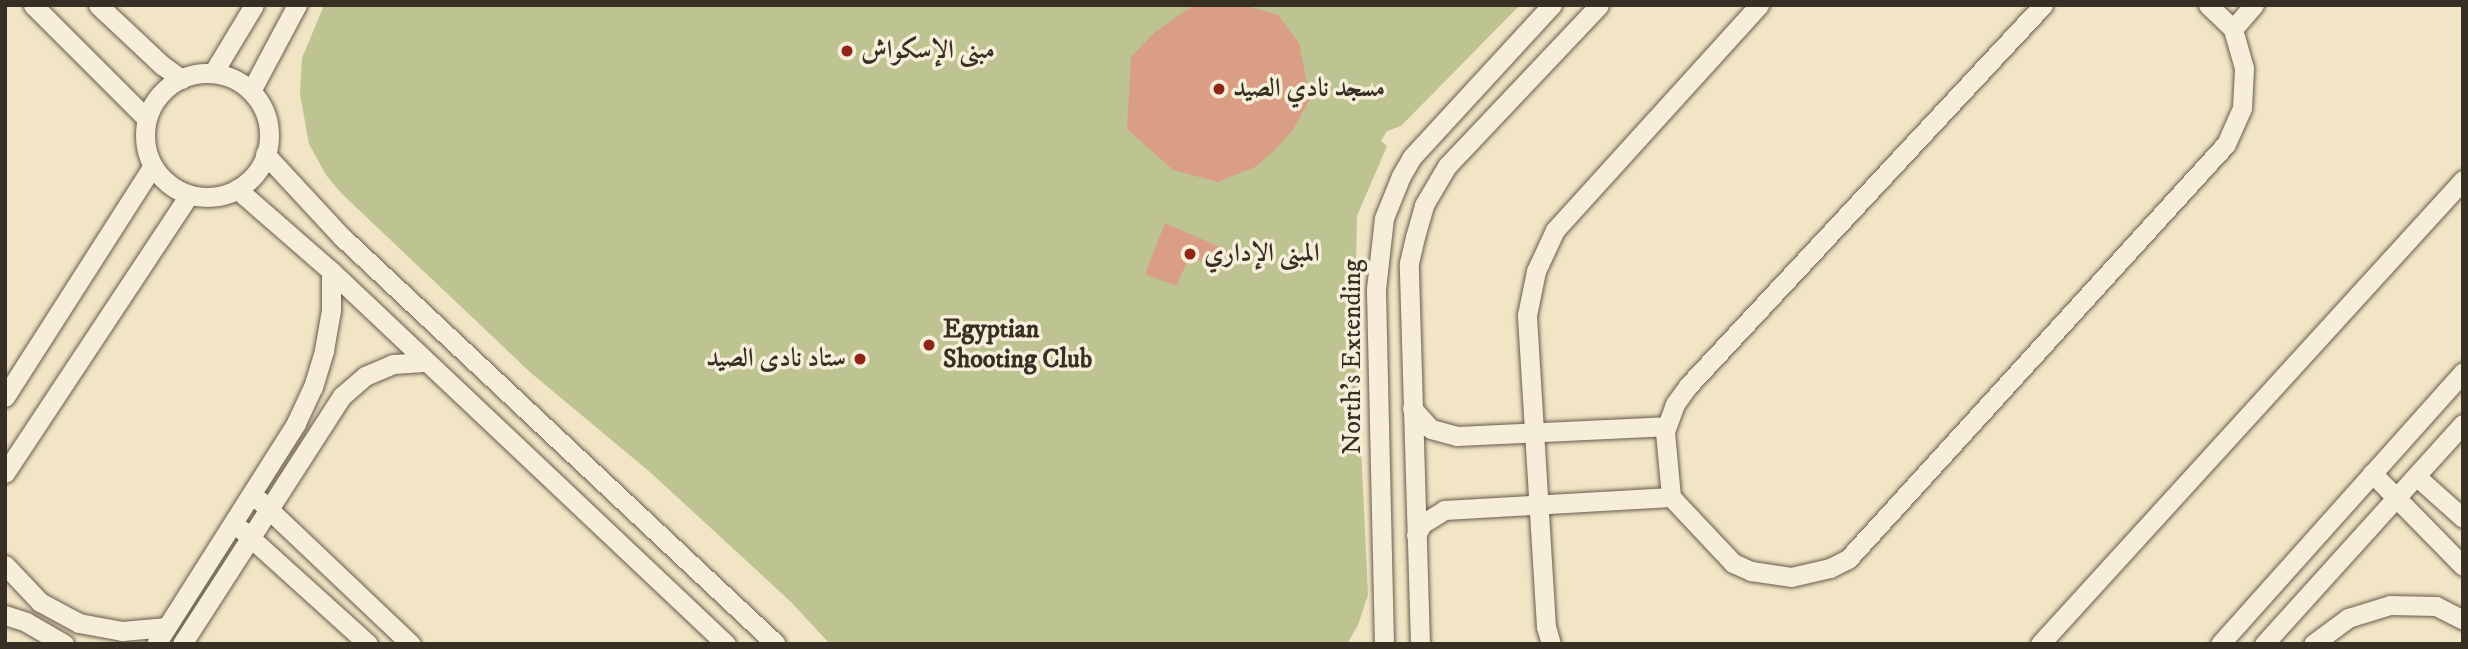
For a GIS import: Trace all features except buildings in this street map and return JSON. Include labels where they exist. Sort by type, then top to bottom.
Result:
[{"type":"street","points":[[33,5],[147,119]]},
{"type":"street","points":[[98,5],[162,65],[181,79]]},
{"type":"street","points":[[213,73],[254,5]]},
{"type":"street","points":[[251,91],[297,5]]},
{"type":"street","name":"North's Extending","points":[[1384,644],[1376,289],[1379,241],[1395,189],[1412,157],[1552,5]]},
{"type":"street","points":[[1420,644],[1409,263],[1424,205],[1447,166],[1599,5]]},
{"type":"street","points":[[1551,644],[1546,627],[1538,506],[1527,315],[1530,293],[1544,250],[1555,230],[1759,5]]},
{"type":"street","points":[[2043,5],[1688,386],[1675,404],[1666,426],[1671,497],[1733,563],[1771,576],[1801,575],[1830,568],[1847,559],[2226,144],[2239,117],[2245,88],[2244,68],[2233,29],[2208,5]]},
{"type":"street","points":[[2233,29],[2253,5]]},
{"type":"street","points":[[213,73],[233,79],[251,91],[265,114],[268,127],[265,154],[249,180],[237,189],[214,197],[189,195],[162,178],[153,166],[146,147],[147,119],[160,95],[181,79],[213,73]]},
{"type":"street","points":[[265,154],[341,236],[776,644]]},
{"type":"street","points":[[5,397],[153,166]]},
{"type":"street","points":[[2040,644],[2463,180]]},
{"type":"street","points":[[237,189],[331,271],[424,362],[726,644]]},
{"type":"street","points":[[1395,189],[1424,205]]},
{"type":"street","points":[[5,473],[189,195]]},
{"type":"street","points":[[156,644],[296,423],[313,387],[329,323],[331,271]]},
{"type":"street","points":[[181,644],[342,396],[365,376],[384,368],[424,362]]},
{"type":"street","points":[[2220,644],[2463,372]]},
{"type":"street","points":[[1412,408],[1431,429],[1444,434],[1534,433],[1666,426]]},
{"type":"street","points":[[2264,644],[2463,424]]},
{"type":"street","points":[[2372,473],[2463,566]]},
{"type":"street","points":[[2416,476],[2460,515]]},
{"type":"street","points":[[251,493],[411,644]]},
{"type":"street","points":[[1416,535],[1422,524],[1444,510],[1671,497]]},
{"type":"street","points":[[2434,535],[2435,517],[2445,510],[2460,515]]},
{"type":"street","points":[[233,523],[369,644]]},
{"type":"street","points":[[660,581],[680,556]]},
{"type":"street","points":[[5,565],[40,602],[79,623],[122,631],[167,627]]},
{"type":"street","points":[[2314,644],[2348,618],[2390,605],[2435,606],[2463,620]]},
{"type":"street","points":[[5,615],[26,622],[64,644]]},
{"type":"green space","name":"Egyptian Shooting Club","points":[[324,5],[1520,5],[1401,126],[1387,131],[1381,141],[1387,146],[1357,216],[1355,318],[1368,595],[1358,625],[1347,644],[830,644],[791,602],[651,473],[531,373],[341,193],[326,175],[309,144],[300,94],[302,58]]},
{"type":"place","name":"مبنى الإسكواش","points":[[847,51]]},
{"type":"place","name":"مسجد نادي الصيد","points":[[1219,89]]},
{"type":"place","name":"المبنى الإداري","points":[[1190,254]]},
{"type":"place","name":"Egyptian Shooting Club","points":[[929,345]]},
{"type":"place","name":"ستاد نادى الصيد","points":[[860,359]]}]
